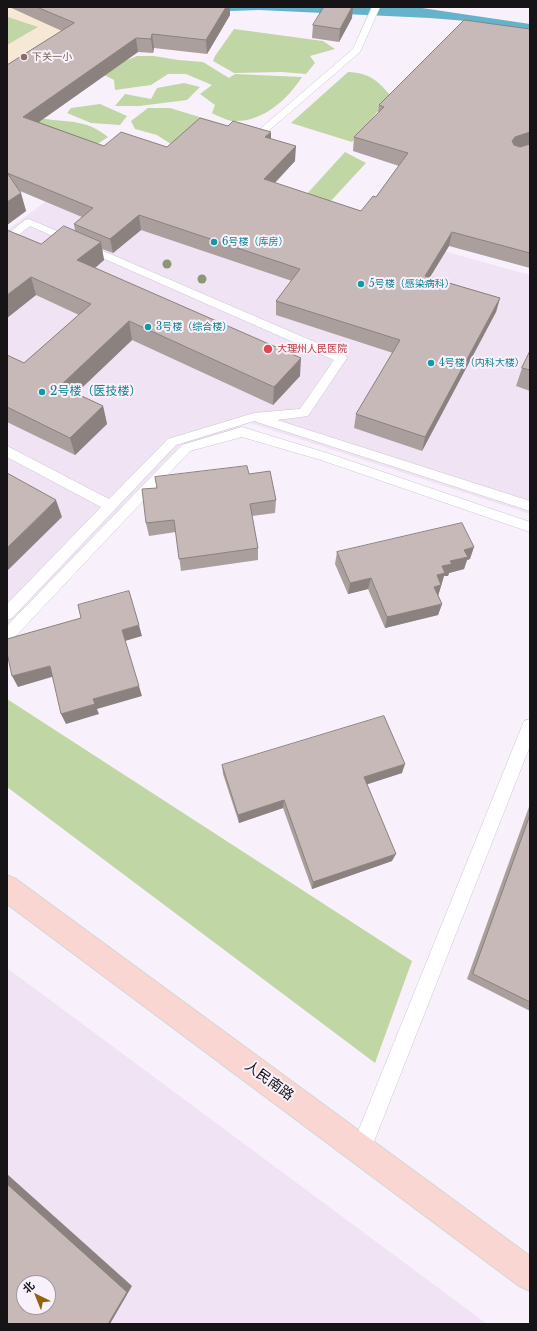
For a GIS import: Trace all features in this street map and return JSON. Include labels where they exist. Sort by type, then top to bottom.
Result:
[{"type":"main road","name":"人民南路","points":[[7,888],[530,1274]]},
{"type":"lane","points":[[263,131],[357,50],[374,11]]},
{"type":"lane","points":[[7,239],[29,222],[341,358],[304,413],[254,417],[172,442],[7,614]]},
{"type":"lane","points":[[254,417],[530,506]]},
{"type":"lane","points":[[7,636],[186,448],[242,432],[332,460],[530,527]]},
{"type":"lane","points":[[7,451],[111,506]]},
{"type":"lane","points":[[361,1150],[530,726]]},
{"type":"shaded area","name":"下关一小","points":[[7,7],[75,35],[7,79]]},
{"type":"shaded area","name":"大理州人民医院","points":[[119,148],[342,223],[530,275],[530,514],[250,423],[181,445],[7,626],[7,230]]},
{"type":"shaded area","points":[[7,968],[487,1324],[7,1324]]},
{"type":"green space","points":[[8,17],[38,27],[7,45]]},
{"type":"green space","points":[[234,29],[323,41],[335,49],[310,56],[315,63],[306,74],[282,72],[234,73],[213,61]]},
{"type":"green space","points":[[137,56],[154,56],[203,62],[229,78],[235,74],[302,77],[289,94],[273,108],[253,118],[243,121],[232,121],[212,113],[215,105],[200,94],[212,85],[186,74],[168,74],[151,85],[115,90],[114,80],[104,75],[115,65]]},
{"type":"green space","points":[[348,72],[368,76],[382,86],[391,96],[352,142],[291,123]]},
{"type":"green space","points":[[184,83],[200,87],[187,100],[139,106],[115,106],[125,94],[151,99],[157,88]]},
{"type":"green space","points":[[100,104],[127,116],[120,125],[91,123],[67,113],[71,108]]},
{"type":"green space","points":[[148,108],[170,108],[229,126],[180,150],[157,135],[135,129],[131,121]]},
{"type":"green space","points":[[25,114],[49,120],[69,121],[82,124],[95,128],[108,137],[99,143],[89,145],[16,117]]},
{"type":"green space","points":[[345,152],[366,163],[328,204],[305,196]]},
{"type":"green space","points":[[7,699],[412,961],[375,1063],[7,787]]},
{"type":"water","points":[[198,7],[415,7],[530,24],[530,32],[478,22],[430,18],[259,10],[231,11]]},
{"type":"building","points":[[37,7],[226,7],[206,40],[152,34],[151,39],[136,38],[23,117],[104,146],[121,132],[167,147],[200,118],[228,126],[233,121],[271,132],[265,137],[296,146],[264,179],[361,211],[373,196],[376,197],[408,153],[354,137],[384,107],[379,105],[464,20],[530,29],[530,132],[515,137],[512,141],[514,145],[520,147],[530,144],[530,253],[452,232],[425,276],[500,298],[425,437],[356,414],[400,340],[276,301],[300,269],[139,215],[110,239],[74,224],[93,208],[7,173],[7,65],[74,23]]},
{"type":"building","points":[[324,7],[352,7],[340,29],[313,25]]},
{"type":"building","points":[[8,174],[21,193],[7,202],[7,175]]},
{"type":"building","points":[[64,226],[101,242],[77,260],[301,358],[274,387],[129,321],[60,386],[103,406],[70,438],[7,407],[7,355],[24,363],[91,304],[31,277],[7,295],[7,230],[41,244]]},
{"type":"building","points":[[530,351],[530,370],[522,368]]},
{"type":"building","points":[[247,466],[249,474],[270,471],[276,500],[250,504],[258,548],[179,559],[174,520],[146,523],[142,489],[157,488],[155,477]]},
{"type":"building","points":[[7,473],[56,500],[7,548]]},
{"type":"building","points":[[462,523],[474,547],[464,550],[468,557],[450,561],[452,564],[442,566],[445,573],[437,575],[441,585],[434,587],[442,604],[387,617],[371,578],[350,583],[337,552]]},
{"type":"building","points":[[129,591],[139,625],[122,630],[139,686],[93,699],[95,704],[61,714],[50,666],[12,676],[7,653],[7,639],[81,618],[78,605]]},
{"type":"building","points":[[384,716],[405,764],[364,777],[396,854],[313,882],[284,800],[238,815],[222,765]]},
{"type":"building","points":[[530,815],[530,1002],[473,974]]},
{"type":"building","points":[[7,1184],[127,1292],[108,1324],[7,1324]]},
{"type":"place","name":"下关一小","points":[[24,57]]},
{"type":"place","name":"6号楼（库房）","points":[[214,242]]},
{"type":"place","name":"5号楼（感染病科）","points":[[361,284]]},
{"type":"place","name":"3号楼（综合楼）","points":[[148,327]]},
{"type":"place","name":"大理州人民医院","points":[[268,349]]},
{"type":"place","name":"4号楼（内科大楼）","points":[[431,363]]},
{"type":"place","name":"2号楼（医技楼）","points":[[42,392]]}]
